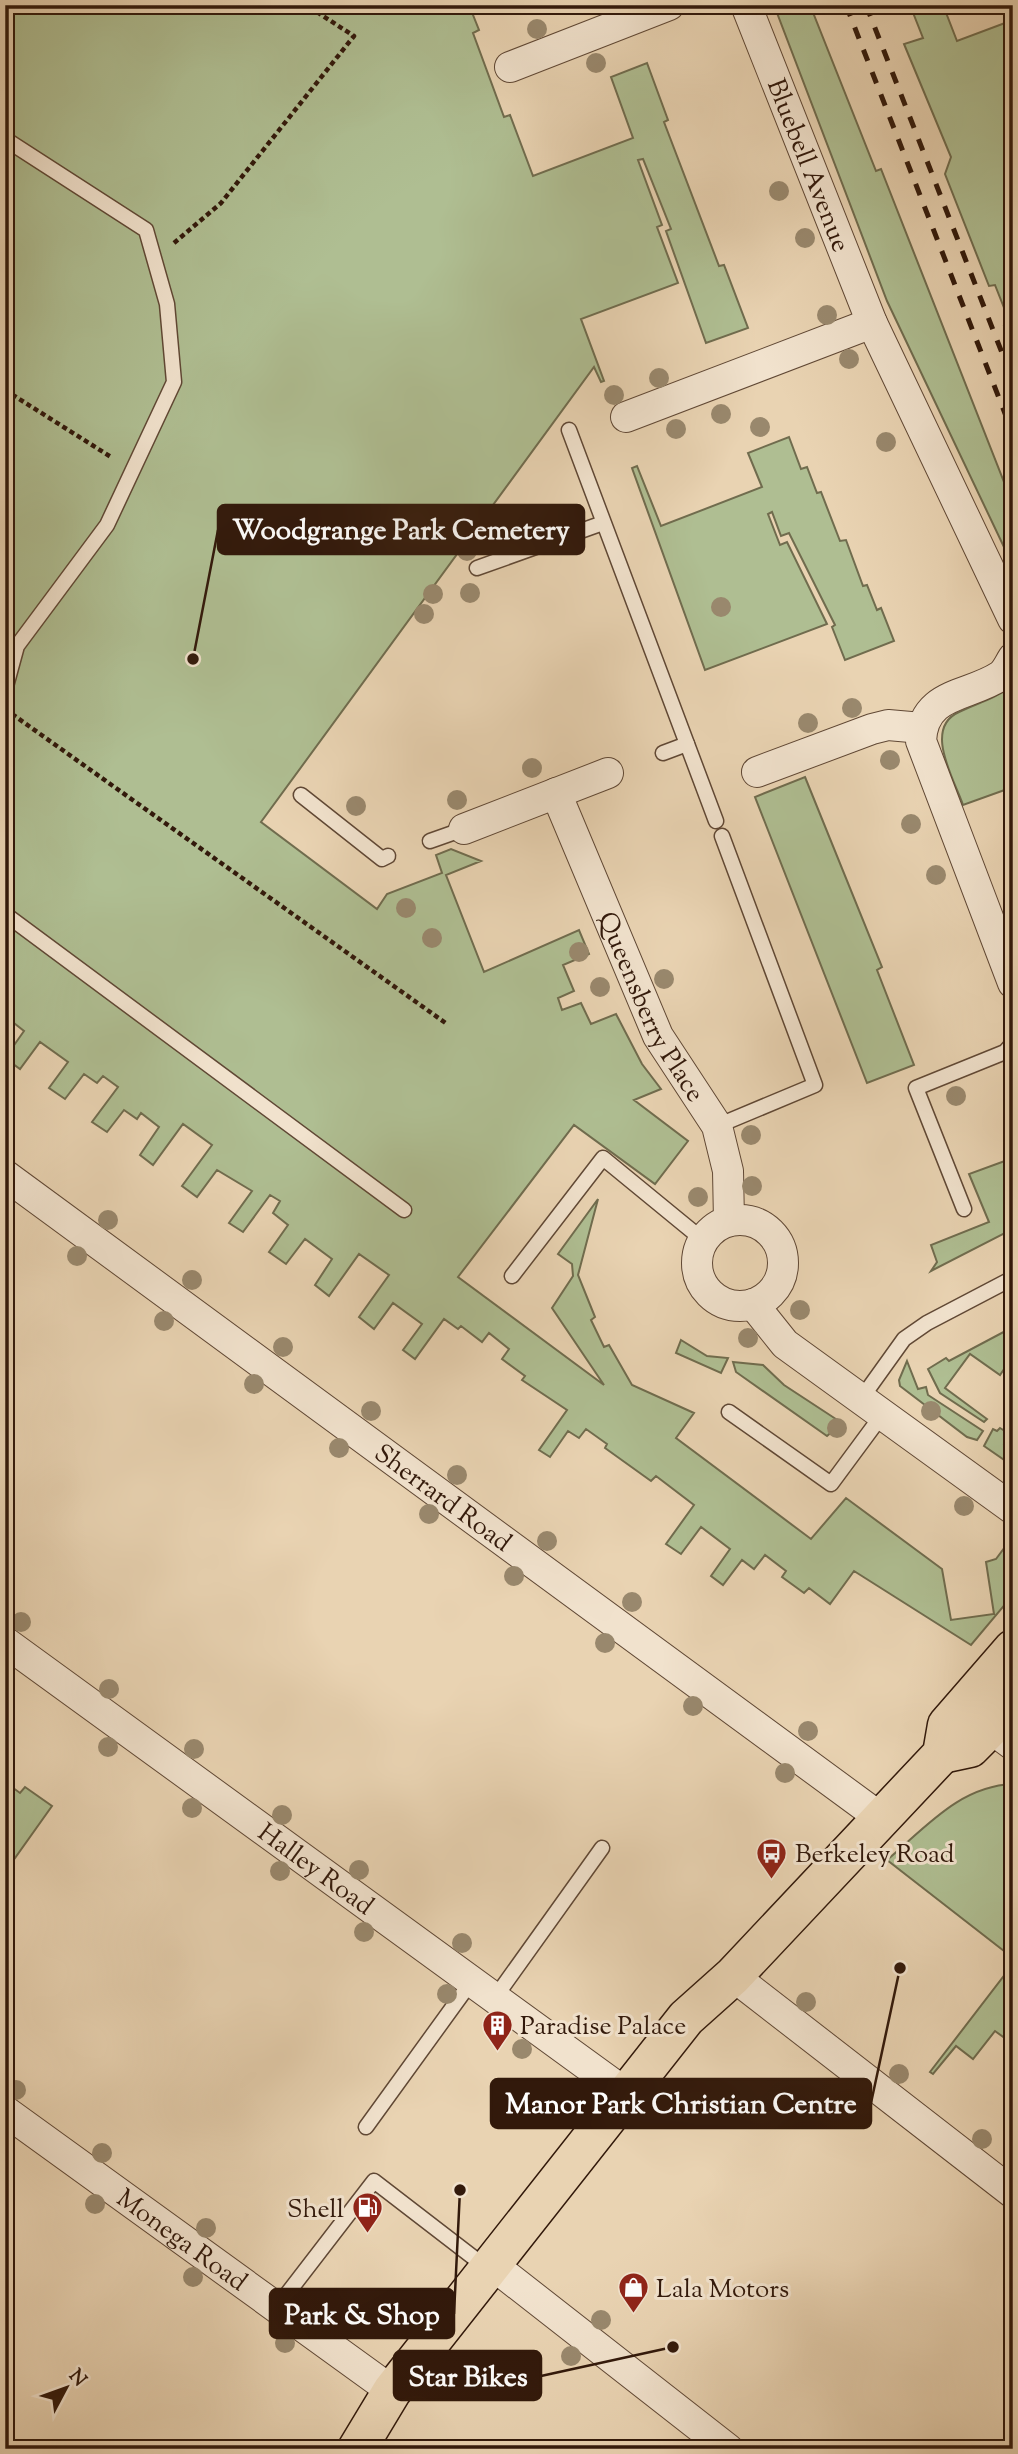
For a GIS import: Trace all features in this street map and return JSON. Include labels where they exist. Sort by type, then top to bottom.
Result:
[{"type":"main road","points":[[357,2449],[393,2391],[488,2266],[628,2095],[686,2018],[733,1976],[942,1754],[947,1726],[995,1722],[1005,1675]]},
{"type":"street","points":[[510,67],[670,5]]},
{"type":"street","name":"Bluebell Avenue","points":[[746,5],[872,323],[1013,618]]},
{"type":"street","points":[[626,417],[872,323]]},
{"type":"street","points":[[1013,658],[1003,675],[945,700],[929,711],[922,728],[921,741],[1013,983]]},
{"type":"street","points":[[757,772],[872,729],[888,725],[922,728]]},
{"type":"street","points":[[464,829],[615,771]]},
{"type":"street","name":"Queensberry Place","points":[[556,793],[657,1036],[718,1126],[728,1171],[729,1221]]},
{"type":"street","name":"Sherrard Road","points":[[5,1175],[883,1819]]},
{"type":"street","points":[[748,1220],[766,1228],[779,1242],[784,1261],[780,1279],[770,1295],[753,1304],[728,1304],[706,1290],[698,1274],[697,1257],[703,1240],[714,1228],[729,1221],[748,1220]]},
{"type":"street","points":[[753,1304],[786,1344],[1013,1509]]},
{"type":"street","name":"Halley Road","points":[[5,1642],[628,2095]]},
{"type":"street","points":[[733,1976],[1013,2193]]},
{"type":"street","name":"Monega Road","points":[[5,2111],[393,2391]]},
{"type":"street","points":[[488,2266],[728,2449]]},
{"type":"lane","points":[[5,139],[146,230],[167,304],[174,382],[107,525],[17,646],[5,690]]},
{"type":"lane","points":[[569,430],[716,821]]},
{"type":"lane","points":[[477,568],[603,523]]},
{"type":"lane","points":[[663,752],[687,744]]},
{"type":"lane","points":[[301,795],[382,859],[388,856]]},
{"type":"lane","points":[[430,841],[464,829]]},
{"type":"lane","points":[[718,1126],[815,1085],[722,836]]},
{"type":"lane","points":[[5,914],[404,1210]]},
{"type":"lane","points":[[964,1209],[916,1088],[1005,1052],[1013,1043]]},
{"type":"lane","points":[[512,1276],[603,1158],[703,1240]]},
{"type":"lane","points":[[729,1412],[831,1484],[904,1339],[1013,1278]]},
{"type":"lane","points":[[366,2127],[602,1848]]},
{"type":"lane","points":[[277,2307],[374,2181],[488,2266]]},
{"type":"path","points":[[154,258],[201,223],[220,203],[354,36],[306,5]]},
{"type":"path","points":[[5,390],[133,470]]},
{"type":"path","points":[[5,710],[369,966],[447,1024]]},
{"type":"green space","points":[[5,5],[469,5],[479,30],[473,33],[504,117],[510,115],[533,176],[633,138],[611,77],[647,63],[668,120],[664,122],[719,266],[724,265],[748,328],[706,343],[666,231],[671,229],[643,159],[638,160],[662,225],[657,227],[678,283],[581,319],[604,381],[601,382],[594,367],[261,822],[377,909],[387,894],[442,873],[436,855],[451,849],[481,861],[446,875],[484,972],[579,930],[589,954],[563,965],[574,991],[558,998],[562,1010],[581,1003],[591,1024],[616,1014],[642,1064],[661,1089],[634,1100],[688,1141],[655,1184],[574,1125],[458,1277],[604,1385],[552,1308],[573,1276],[572,1264],[558,1254],[598,1199],[578,1275],[595,1317],[591,1320],[604,1347],[609,1345],[632,1385],[694,1413],[676,1438],[811,1539],[846,1498],[942,1569],[951,1620],[994,1614],[986,1562],[996,1559],[1005,1547],[1013,1546],[1013,1595],[971,1645],[854,1571],[830,1604],[809,1588],[804,1593],[782,1577],[786,1571],[765,1555],[754,1569],[742,1560],[723,1585],[711,1576],[730,1549],[701,1527],[681,1554],[666,1544],[694,1505],[656,1476],[651,1481],[605,1448],[607,1444],[586,1429],[579,1438],[568,1431],[550,1457],[539,1450],[567,1410],[522,1380],[525,1376],[502,1359],[509,1349],[489,1333],[482,1342],[461,1326],[458,1329],[444,1319],[415,1359],[403,1350],[422,1324],[393,1303],[374,1329],[359,1317],[389,1275],[359,1254],[329,1296],[315,1285],[332,1259],[305,1239],[286,1264],[269,1252],[288,1225],[273,1213],[280,1201],[270,1195],[243,1232],[229,1223],[252,1191],[217,1170],[197,1197],[182,1186],[212,1145],[183,1124],[153,1165],[140,1155],[159,1127],[141,1113],[137,1119],[124,1110],[107,1132],[92,1122],[118,1087],[103,1076],[97,1083],[84,1074],[65,1099],[49,1088],[68,1062],[40,1042],[20,1069],[5,1058],[24,1031],[5,1016]]},
{"type":"green space","points":[[774,5],[810,5],[876,171],[881,169],[1013,505],[1013,566],[887,301]]},
{"type":"green space","points":[[910,5],[943,5],[957,41],[1013,20],[1013,349],[1004,326],[1010,323],[995,285],[989,286],[945,174],[951,157],[904,44],[923,38]]},
{"type":"green space","points":[[789,437],[801,469],[807,467],[817,493],[821,492],[840,541],[846,540],[863,586],[867,585],[877,610],[881,608],[894,641],[845,660],[832,627],[835,625],[789,533],[781,536],[772,512],[768,514],[780,545],[787,542],[827,624],[705,670],[632,468],[637,466],[661,526],[762,487],[748,453]]},
{"type":"green space","points":[[1013,685],[1013,787],[963,805],[944,755],[943,730],[948,720],[959,712],[994,697]]},
{"type":"green space","points":[[805,777],[882,967],[877,970],[914,1065],[867,1083],[755,797]]},
{"type":"green space","points":[[1013,1158],[1013,1229],[931,1271],[937,1262],[931,1245],[989,1222],[969,1174]]},
{"type":"green space","points":[[1013,1327],[1013,1356],[1000,1375],[970,1354],[945,1388],[987,1419],[984,1422],[940,1393],[928,1369],[946,1358],[949,1361]]},
{"type":"green space","points":[[681,1340],[707,1356],[728,1358],[721,1373],[676,1353]]},
{"type":"green space","points":[[907,1361],[918,1389],[926,1387],[928,1395],[983,1431],[977,1440],[967,1437],[900,1386],[899,1380]]},
{"type":"green space","points":[[733,1362],[763,1365],[784,1385],[842,1423],[827,1436],[736,1372]]},
{"type":"green space","points":[[1000,1428],[1008,1433],[1004,1444],[1009,1447],[1013,1445],[1013,1466],[984,1446],[993,1429],[997,1431]]},
{"type":"green space","points":[[5,1782],[20,1793],[25,1787],[52,1806],[5,1872]]},
{"type":"green space","points":[[1013,1784],[1013,1958],[887,1860],[960,1800],[994,1786]]},
{"type":"green space","points":[[1013,1964],[1013,2044],[995,2031],[973,2059],[956,2046],[933,2074],[930,2072]]},
{"type":"railway","points":[[846,5],[1013,434]]},
{"type":"railway","points":[[866,5],[1013,381]]},
{"type":"place","name":"Woodgrange Park Cemetery","points":[[193,659]]},
{"type":"place","name":"Berkeley Road","points":[[772,1880]]},
{"type":"place","name":"Manor Park Christian Centre","points":[[900,1968]]},
{"type":"place","name":"Paradise Palace","points":[[497,2052]]},
{"type":"place","name":"Park & Shop","points":[[460,2190]]},
{"type":"place","name":"Shell","points":[[367,2235]]},
{"type":"place","name":"Lala Motors","points":[[633,2315]]},
{"type":"place","name":"Star Bikes","points":[[673,2347]]}]
